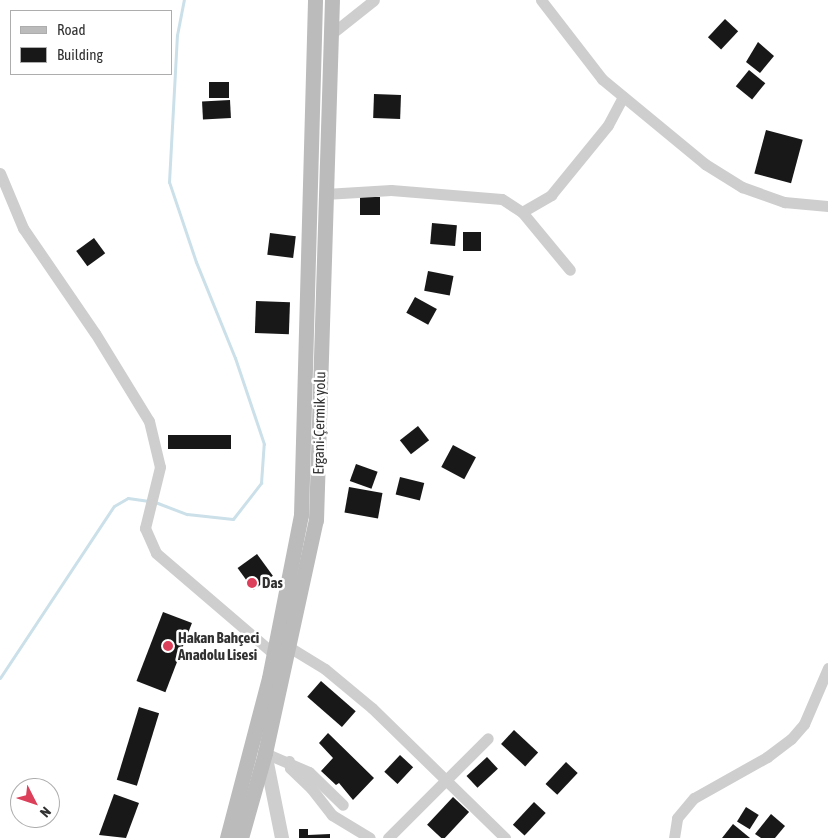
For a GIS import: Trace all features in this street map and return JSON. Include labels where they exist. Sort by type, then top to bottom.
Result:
[{"type":"main road","name":"Ergani-Çermik yolu","points":[[227,838],[274,654],[297,544],[303,486],[315,0]]},
{"type":"main road","name":"Ergani-Çermik yolu","points":[[241,838],[264,753],[289,647],[316,520],[332,0]]},
{"type":"street","points":[[330,35],[374,0]]},
{"type":"street","points":[[541,0],[602,79],[705,164],[742,187],[784,202],[828,206]]},
{"type":"street","points":[[522,212],[551,195],[608,125],[623,97]]},
{"type":"street","points":[[0,173],[23,228],[95,333],[149,421],[160,467],[146,528],[156,553],[274,654]]},
{"type":"street","points":[[325,194],[391,190],[502,199],[522,212],[570,270]]},
{"type":"street","points":[[289,647],[325,668],[372,708],[505,838]]},
{"type":"street","points":[[674,838],[677,818],[694,798],[767,757],[791,739],[804,724],[828,668]]},
{"type":"street","points":[[388,838],[488,738]]},
{"type":"street","points":[[264,753],[288,761],[309,772],[343,805]]},
{"type":"street","points":[[264,753],[282,838]]},
{"type":"street","points":[[288,761],[290,768],[311,788],[332,815],[370,838]]},
{"type":"building","points":[[725,19],[738,31],[721,50],[708,37]]},
{"type":"building","points":[[758,42],[774,56],[760,73],[746,62]]},
{"type":"building","points":[[749,70],[765,83],[752,100],[736,86]]},
{"type":"building","points":[[209,82],[229,82],[229,98],[209,98]]},
{"type":"building","points":[[374,94],[401,95],[400,119],[373,118]]},
{"type":"building","points":[[230,100],[231,118],[203,119],[202,101]]},
{"type":"building","points":[[766,130],[803,140],[791,183],[754,173]]},
{"type":"building","points":[[360,197],[380,197],[380,215],[360,215]]},
{"type":"building","points":[[432,223],[457,225],[455,246],[430,244]]},
{"type":"building","points":[[463,232],[481,232],[481,251],[463,251]]},
{"type":"building","points":[[270,233],[296,236],[293,258],[267,255]]},
{"type":"building","points":[[94,238],[105,253],[87,266],[76,251]]},
{"type":"building","points":[[428,271],[454,276],[450,296],[424,291]]},
{"type":"building","points":[[415,297],[437,309],[428,325],[406,313]]},
{"type":"building","points":[[256,301],[290,302],[289,334],[255,333]]},
{"type":"building","points":[[418,426],[429,440],[411,454],[400,440]]},
{"type":"building","points":[[168,435],[231,435],[231,449],[168,449]]},
{"type":"building","points":[[453,445],[476,457],[464,479],[441,467]]},
{"type":"building","points":[[356,464],[378,472],[371,489],[350,481]]},
{"type":"building","points":[[400,477],[424,483],[420,501],[396,494]]},
{"type":"building","points":[[349,487],[382,493],[378,519],[344,513]]},
{"type":"building","points":[[257,554],[273,576],[253,590],[238,568]]},
{"type":"building","points":[[163,612],[192,623],[165,692],[136,681]]},
{"type":"building","points":[[321,681],[356,711],[342,727],[307,697]]},
{"type":"building","points":[[139,707],[159,713],[137,786],[117,780]]},
{"type":"building","points":[[514,730],[538,753],[525,766],[501,744]]},
{"type":"building","points":[[328,733],[374,778],[353,800],[339,783],[336,785],[321,771],[333,758],[319,743]]},
{"type":"building","points":[[400,755],[413,767],[397,784],[384,772]]},
{"type":"building","points":[[487,757],[498,769],[477,788],[467,776]]},
{"type":"building","points":[[566,762],[578,773],[557,795],[546,784]]},
{"type":"building","points":[[114,794],[139,803],[126,838],[99,835]]},
{"type":"building","points":[[453,797],[469,812],[445,838],[441,838],[427,825]]},
{"type":"building","points":[[534,802],[546,813],[525,836],[513,825]]},
{"type":"building","points":[[746,807],[759,815],[750,829],[737,821]]},
{"type":"building","points":[[771,814],[785,826],[775,838],[761,838],[755,834]]},
{"type":"building","points":[[733,824],[750,838],[722,838]]},
{"type":"building","points":[[299,829],[308,829],[308,835],[330,834],[330,838],[299,838]]},
{"type":"waterway","points":[[155,502],[187,514],[233,519],[261,483],[264,444],[235,358],[196,262],[169,182],[177,35],[184,0]]},
{"type":"waterway","points":[[0,678],[114,506],[128,498],[149,501]]},
{"type":"place","name":"Das","points":[[252,583]]},
{"type":"place","name":"Hakan Bahçeci Anadolu Lisesi","points":[[168,646]]}]
